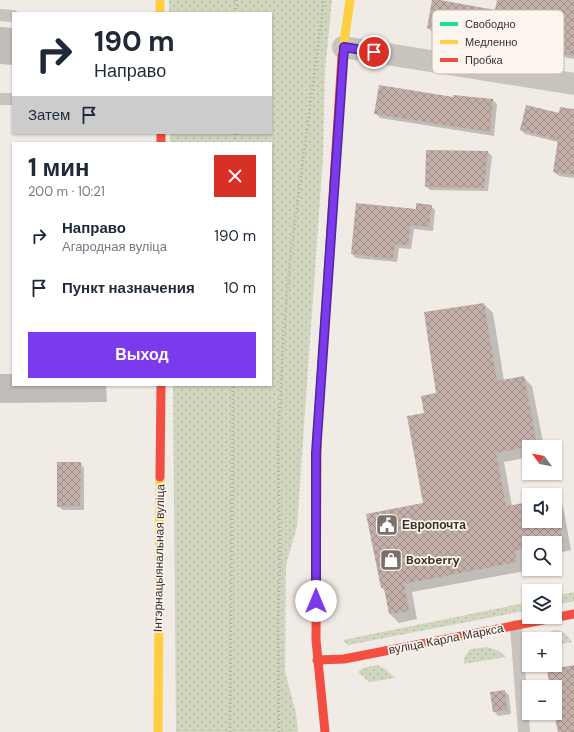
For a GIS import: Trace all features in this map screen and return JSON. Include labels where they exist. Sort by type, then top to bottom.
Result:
[{"type":"street","points":[[160,0],[160,12]]},
{"type":"street","points":[[325,732],[317,660],[316,453],[344,47],[350,0]]},
{"type":"street","points":[[344,47],[432,61]]},
{"type":"street","points":[[512,74],[574,84]]},
{"type":"street","name":"Інтэрнацыянальная вуліца","points":[[158,732],[161,386]]},
{"type":"street","name":"вуліца Карла Маркса","points":[[317,660],[344,659],[574,614]]},
{"type":"lane","points":[[0,15],[12,16]]},
{"type":"lane","points":[[0,99],[12,99]]},
{"type":"lane","points":[[516,626],[524,732]]},
{"type":"green space","points":[[169,0],[332,0],[325,70],[323,157],[297,527],[286,565],[285,672],[296,713],[298,732],[176,732],[173,386],[272,386],[272,142],[170,142],[170,134],[272,134],[272,12],[169,12]]},
{"type":"green space","points":[[574,592],[574,601],[562,604],[562,595]]},
{"type":"green space","points":[[522,603],[522,611],[348,645],[343,640]]},
{"type":"green space","points":[[558,630],[563,632],[572,642],[562,644],[562,632],[550,632]]},
{"type":"green space","points":[[487,647],[499,651],[506,657],[464,664],[464,658],[470,649]]},
{"type":"green space","points":[[377,665],[387,670],[395,678],[369,682],[358,672],[363,668]]},
{"type":"building","points":[[432,0],[440,0],[495,10],[432,10],[432,29],[427,28]]},
{"type":"building","points":[[497,0],[574,0],[574,56],[564,54],[564,10],[495,10]]},
{"type":"building","points":[[379,85],[453,97],[453,95],[493,99],[490,132],[374,114]]},
{"type":"building","points":[[526,105],[559,113],[560,107],[574,109],[574,175],[553,172],[558,140],[520,130]]},
{"type":"building","points":[[426,150],[488,151],[484,188],[425,187]]},
{"type":"building","points":[[356,203],[416,209],[416,203],[432,205],[429,227],[410,225],[408,245],[395,244],[393,259],[351,254]]},
{"type":"building","points":[[484,303],[497,381],[524,376],[536,440],[522,440],[522,448],[496,453],[506,506],[522,503],[522,528],[560,528],[562,536],[522,536],[522,550],[515,551],[517,562],[404,584],[409,611],[389,614],[384,588],[381,588],[366,514],[423,503],[407,416],[424,413],[421,396],[436,393],[424,312]]},
{"type":"building","points":[[57,462],[81,462],[80,506],[57,507]]},
{"type":"building","points":[[574,665],[574,732],[558,732],[555,720],[562,720],[562,680],[549,680],[547,672],[562,672],[562,667]]},
{"type":"building","points":[[505,690],[507,710],[493,712],[490,692]]},
{"type":"railway","points":[[236,0],[236,12]]},
{"type":"railway","points":[[279,732],[278,622],[280,551],[278,445],[284,329],[291,251],[324,0]]},
{"type":"railway","points":[[235,134],[235,142]]},
{"type":"railway","points":[[230,732],[233,386]]},
{"type":"traffic: fast","points":[[317,437],[330,244]]},
{"type":"traffic: slow","points":[[160,0],[160,12]]},
{"type":"traffic: slow","points":[[342,56],[350,0]]},
{"type":"traffic: slow","points":[[158,732],[160,477]]},
{"type":"traffic: jam","points":[[330,244],[342,56]]},
{"type":"traffic: jam","points":[[161,134],[161,142]]},
{"type":"traffic: jam","points":[[160,477],[161,386]]},
{"type":"traffic: jam","points":[[317,437],[316,640],[325,732]]},
{"type":"traffic: jam","points":[[317,660],[344,659],[574,614]]},
{"type":"place","name":"Европочта","points":[[387,525]]},
{"type":"place","name":"Boxberry","points":[[391,560]]},
{"type":"route","points":[[316,601],[316,453],[344,47],[374,52]]}]
